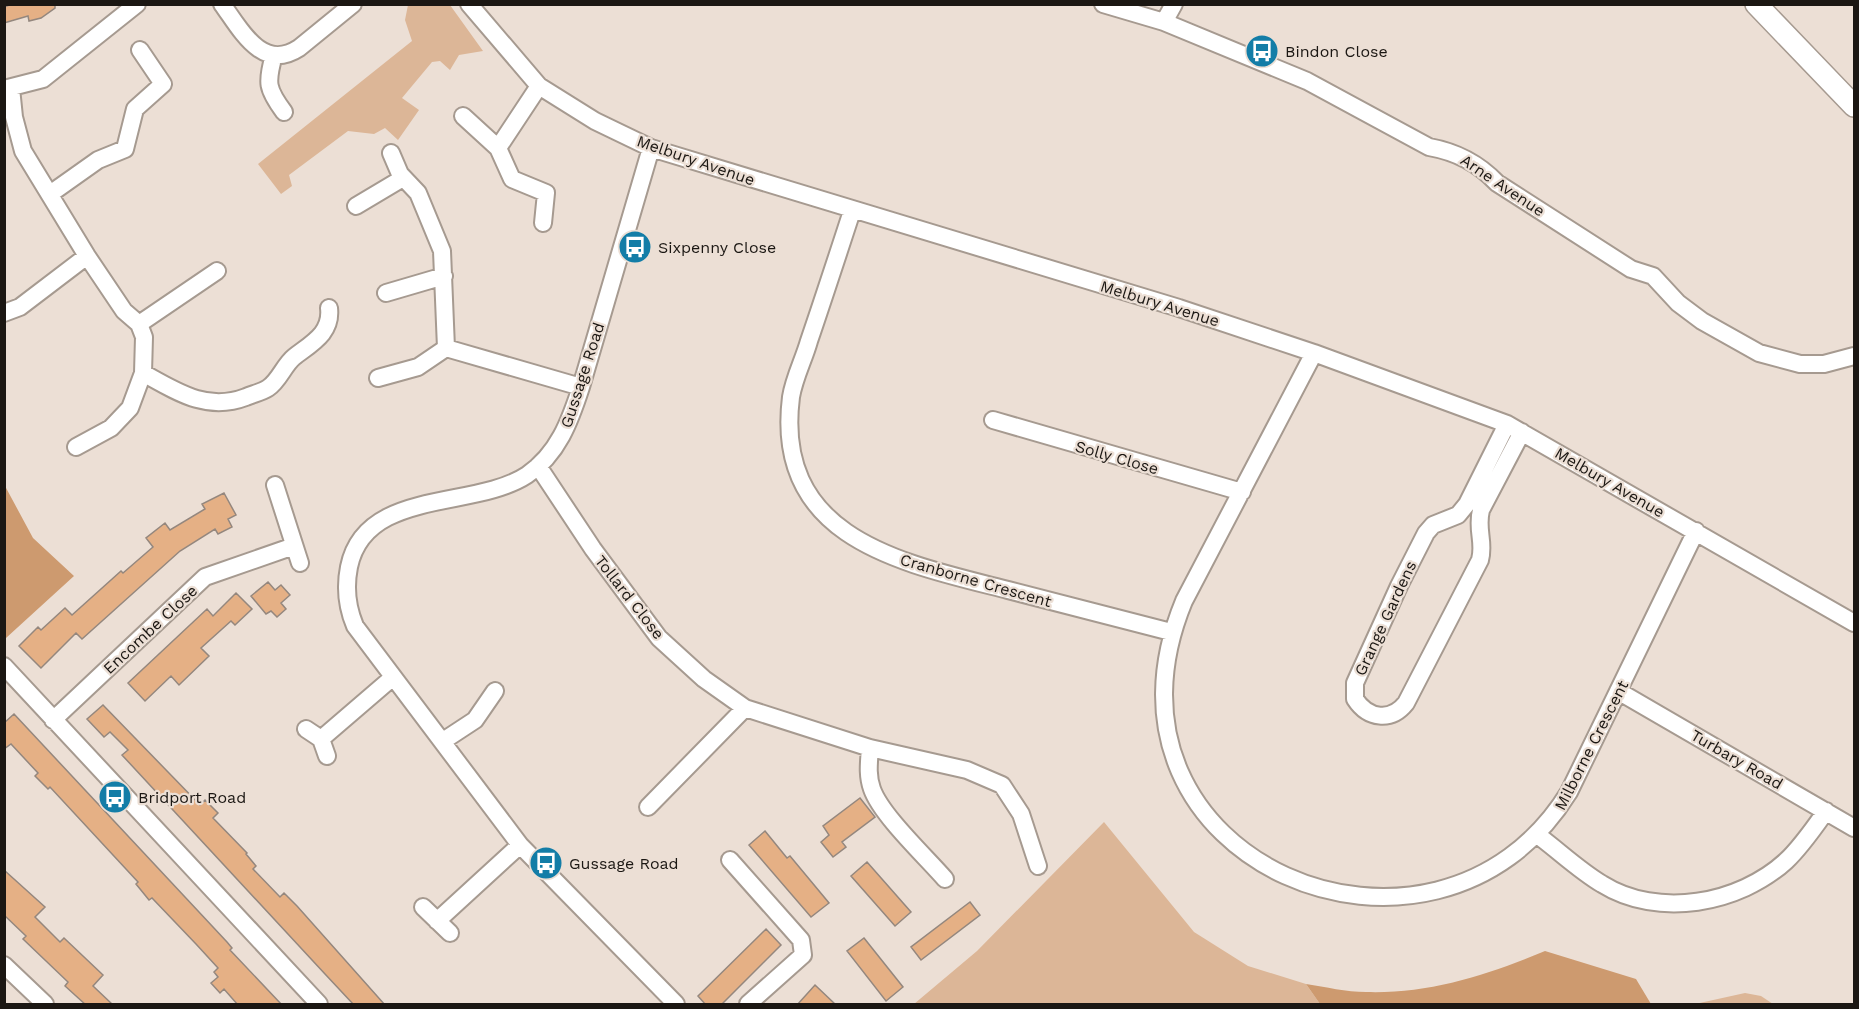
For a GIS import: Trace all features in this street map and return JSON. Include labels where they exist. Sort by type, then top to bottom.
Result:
[{"type":"street","points":[[76,447],[114,425],[130,408],[144,373],[144,337],[139,324],[124,311],[87,256],[23,152],[8,89],[43,79],[137,4]]},
{"type":"street","points":[[222,4],[255,47],[273,55],[291,54],[334,10],[353,4]]},
{"type":"street","name":"Melbury Avenue","points":[[469,4],[539,86],[595,121],[651,148],[852,211],[1179,308],[1314,353],[1515,428],[1854,623]]},
{"type":"street","name":"Arne Avenue","points":[[1102,4],[1164,22],[1307,81],[1429,147],[1452,151],[1476,164],[1497,183],[1631,269],[1653,276],[1678,303],[1702,321],[1759,353],[1800,364],[1824,364],[1854,356]]},
{"type":"street","points":[[1164,22],[1174,4]]},
{"type":"street","points":[[1756,4],[1854,106]]},
{"type":"street","points":[[50,194],[98,160],[125,149],[135,109],[163,84],[140,50]]},
{"type":"street","points":[[273,55],[267,79],[272,96],[284,112]]},
{"type":"street","points":[[498,148],[539,86]]},
{"type":"street","points":[[463,116],[498,148],[512,179],[546,193],[543,223]]},
{"type":"street","name":"Gussage Road","points":[[651,148],[581,387],[566,429],[554,450],[538,466],[512,484],[400,512],[374,525],[361,539],[351,560],[348,575],[350,616],[354,626],[392,678],[443,741],[520,845],[676,1005]]},
{"type":"street","points":[[391,153],[403,178],[418,193],[442,251],[446,348]]},
{"type":"street","points":[[356,206],[403,178]]},
{"type":"street","name":"Cranborne Crescent","points":[[852,211],[792,395],[789,433],[798,476],[813,500],[833,524],[868,548],[926,570],[1171,632]]},
{"type":"street","points":[[4,314],[20,307],[87,256]]},
{"type":"street","points":[[139,324],[217,271]]},
{"type":"street","points":[[386,293],[444,276]]},
{"type":"street","points":[[144,373],[192,398],[212,403],[238,400],[268,388],[291,360],[320,337],[328,326],[329,308]]},
{"type":"street","points":[[446,348],[581,387]]},
{"type":"street","points":[[378,378],[418,368],[446,348]]},
{"type":"street","name":"Milborne Crescent","points":[[1314,353],[1184,601],[1171,632],[1165,666],[1164,704],[1170,741],[1179,771],[1192,800],[1212,828],[1236,853],[1296,888],[1330,899],[1388,904],[1422,900],[1455,892],[1491,875],[1539,837],[1554,820],[1569,792],[1696,531]]},
{"type":"street","name":"Solly Close","points":[[993,420],[1242,492]]},
{"type":"street","name":"Grange Gardens","points":[[1515,428],[1477,524],[1483,551],[1480,560],[1406,704],[1391,716],[1369,712],[1355,699],[1358,674],[1426,533],[1433,525],[1458,515],[1515,428]]},
{"type":"street","name":"Tollard Close","points":[[538,466],[593,549],[659,638],[704,679],[745,708],[870,748],[967,770],[1002,786],[1021,814],[1038,866]]},
{"type":"street","points":[[275,485],[300,563]]},
{"type":"street","name":"Encombe Close","points":[[53,720],[205,578],[294,546]]},
{"type":"street","points":[[4,666],[319,1005]]},
{"type":"street","points":[[321,739],[392,678]]},
{"type":"street","points":[[443,741],[475,720],[495,691]]},
{"type":"street","name":"Turbary Road","points":[[1618,691],[1854,828]]},
{"type":"street","points":[[648,807],[745,708]]},
{"type":"street","points":[[306,729],[321,739],[327,756]]},
{"type":"street","points":[[870,748],[868,770],[873,790],[888,814],[945,879]]},
{"type":"street","points":[[1539,837],[1602,885],[1645,899],[1683,904],[1740,891],[1768,876],[1787,860],[1826,811]]},
{"type":"street","points":[[423,907],[444,927],[520,845]]},
{"type":"street","points":[[730,860],[801,940],[803,955],[748,1005]]},
{"type":"street","points":[[4,965],[45,1005]]},
{"type":"shaded area","points":[[408,5],[450,5],[483,51],[459,55],[450,70],[440,61],[432,62],[402,98],[419,110],[398,140],[385,128],[374,134],[348,131],[289,175],[292,186],[281,194],[258,164],[412,41],[405,20]]},
{"type":"shaded area","points":[[5,486],[33,538],[74,576],[6,638]]},
{"type":"shaded area","points":[[1104,822],[1194,932],[1248,966],[1306,984],[1320,1004],[914,1004],[977,951]]},
{"type":"shaded area","points":[[1545,951],[1636,979],[1651,1004],[1320,1004],[1306,984],[1358,992],[1412,990],[1479,975]]},
{"type":"shaded area","points":[[1745,993],[1761,996],[1773,1004],[1695,1004]]},
{"type":"building","points":[[12,4],[55,4],[55,8],[41,18],[29,21],[28,16],[4,23],[4,7]]},
{"type":"building","points":[[224,493],[236,515],[228,519],[232,527],[218,534],[215,529],[180,551],[82,639],[76,633],[41,668],[19,646],[38,627],[41,630],[65,608],[72,615],[121,571],[123,573],[153,547],[146,538],[165,523],[170,530],[205,509],[202,504]]},
{"type":"building","points":[[268,582],[275,590],[281,585],[290,595],[281,603],[286,609],[277,617],[271,611],[266,614],[251,596]]},
{"type":"building","points":[[236,593],[252,609],[235,625],[231,621],[201,648],[209,656],[179,685],[171,676],[145,701],[128,683],[207,609],[213,616]]},
{"type":"building","points":[[103,705],[200,805],[205,800],[218,813],[213,818],[247,853],[256,866],[253,869],[280,897],[284,893],[297,906],[385,1005],[354,1005],[122,755],[128,750],[110,732],[104,737],[87,719]]},
{"type":"building","points":[[14,714],[227,942],[232,948],[230,950],[282,1005],[238,1005],[224,989],[220,993],[211,983],[218,977],[214,972],[218,968],[152,898],[149,900],[136,884],[138,882],[50,787],[48,789],[35,776],[38,773],[11,744],[4,749],[4,723]]},
{"type":"building","points":[[860,798],[875,817],[842,842],[846,847],[833,857],[821,842],[829,835],[823,826]]},
{"type":"building","points":[[765,831],[787,858],[790,856],[829,903],[811,917],[749,845]]},
{"type":"building","points":[[867,862],[911,912],[895,926],[851,876]]},
{"type":"building","points":[[4,870],[45,907],[35,917],[60,942],[64,938],[103,975],[93,986],[113,1005],[86,1005],[65,986],[68,982],[23,939],[26,936],[4,915]]},
{"type":"building","points":[[970,902],[980,915],[921,960],[911,947]]},
{"type":"building","points":[[766,929],[781,945],[721,1005],[706,1005],[698,996]]},
{"type":"building","points":[[864,938],[903,987],[886,1001],[847,951]]},
{"type":"building","points":[[815,985],[836,1005],[797,1005]]},
{"type":"place","name":"Bindon Close","points":[[1262,51]]},
{"type":"place","name":"Sixpenny Close","points":[[635,247]]},
{"type":"place","name":"Bridport Road","points":[[115,797]]},
{"type":"place","name":"Gussage Road","points":[[546,863]]}]
